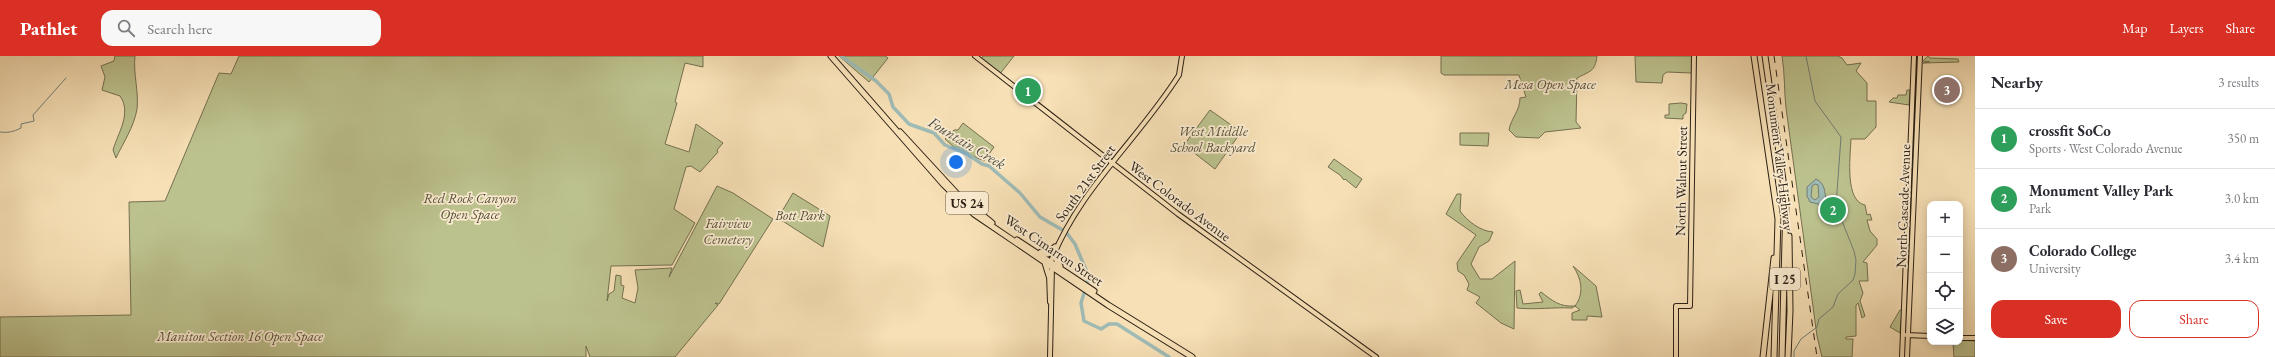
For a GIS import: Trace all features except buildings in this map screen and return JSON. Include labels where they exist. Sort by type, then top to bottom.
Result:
[{"type":"highway","name":"West Cimarron Street","points":[[831,56],[896,128],[970,206],[1030,248],[1062,273],[1082,284]]},
{"type":"highway","points":[[1750,56],[1760,91]]},
{"type":"highway","name":"Monument Valley Highway","points":[[1754,56],[1778,219],[1774,357]]},
{"type":"highway","name":"Monument Valley Highway","points":[[1765,56],[1786,201],[1782,357]]},
{"type":"highway","name":"West Cimarron Street","points":[[896,128],[913,150],[966,207],[992,227],[1033,254],[1068,273],[1091,291],[1192,357]]},
{"type":"highway","points":[[1786,201],[1790,251],[1788,357]]},
{"type":"highway","points":[[1764,357],[1778,219]]},
{"type":"highway","points":[[1030,248],[1046,254],[1055,247]]},
{"type":"highway","points":[[1055,247],[1057,262],[1068,273]]},
{"type":"highway","points":[[1033,254],[1047,266],[1050,277],[1056,271],[1062,273]]},
{"type":"highway","name":"West Cimarron Street","points":[[1091,291],[1197,357]]},
{"type":"main road","name":"West Colorado Avenue","points":[[975,56],[1203,233],[1376,357]]},
{"type":"main road","name":"South 21st Street","points":[[1050,357],[1050,277],[1055,247],[1077,207],[1179,77],[1182,56]]},
{"type":"main road","name":"North Walnut Street","points":[[1676,357],[1676,306],[1690,306],[1694,56]]},
{"type":"main road","name":"North Cascade Avenue","points":[[1902,357],[1914,56]]},
{"type":"main road","name":"North Cascade Avenue","points":[[1907,357],[1920,56]]},
{"type":"main road","points":[[1903,335],[1927,336]]},
{"type":"main road","points":[[1963,338],[1975,338]]},
{"type":"green space","points":[[115,56],[135,56],[137,96],[136,116],[116,158],[113,150],[123,123],[125,109],[120,96],[102,90],[105,77],[101,66],[114,61]]},
{"type":"green space","name":"Red Rock Canyon Open Space","points":[[239,56],[703,56],[703,67],[685,63],[675,102],[677,103],[665,144],[689,152],[696,124],[723,143],[717,150],[718,152],[700,172],[691,166],[686,167],[674,209],[695,223],[672,265],[611,266],[607,301],[609,294],[614,291],[616,275],[621,276],[621,285],[624,286],[622,298],[635,303],[638,288],[635,270],[672,268],[669,277],[717,186],[733,193],[773,219],[719,304],[715,303],[718,305],[675,357],[590,357],[586,346],[586,357],[0,357],[0,317],[131,315],[129,202],[165,201],[219,73],[231,74]]},
{"type":"green space","points":[[839,56],[885,56],[888,58],[869,82]]},
{"type":"green space","points":[[983,56],[1014,56],[999,75],[980,60]]},
{"type":"green space","name":"Mesa Open Space","points":[[1441,56],[1597,56],[1593,68],[1589,72],[1577,78],[1576,122],[1581,128],[1545,132],[1539,138],[1516,137],[1509,130],[1510,126],[1519,107],[1520,98],[1526,97],[1519,75],[1444,75],[1441,73]]},
{"type":"green space","points":[[1635,56],[1692,56],[1692,73],[1667,72],[1663,75],[1662,83],[1636,82]]},
{"type":"green space","points":[[1782,56],[1838,56],[1842,58],[1847,65],[1861,63],[1856,71],[1867,83],[1867,101],[1876,101],[1876,127],[1865,139],[1851,139],[1850,178],[1854,196],[1859,202],[1865,205],[1867,215],[1870,214],[1872,220],[1867,220],[1870,231],[1877,239],[1877,245],[1863,262],[1867,263],[1868,281],[1859,281],[1863,293],[1860,301],[1865,316],[1862,318],[1858,303],[1856,305],[1856,336],[1846,337],[1846,339],[1853,339],[1852,357],[1822,357],[1817,336],[1786,108]]},
{"type":"green space","points":[[1928,56],[1930,58],[1958,59],[1959,62],[1923,63],[1930,62],[1923,61]]},
{"type":"green space","points":[[1907,90],[1910,90],[1909,105],[1889,102],[1893,98],[1897,98],[1898,95],[1906,95]]},
{"type":"green space","points":[[1669,104],[1687,104],[1686,113],[1683,115],[1683,119],[1665,118],[1665,115],[1669,115]]},
{"type":"green space","name":"West Middle School Backyard","points":[[1210,110],[1241,132],[1215,169],[1184,145]]},
{"type":"green space","points":[[963,123],[994,147],[984,161],[955,148],[945,139],[954,130],[958,130]]},
{"type":"green space","points":[[1460,133],[1489,133],[1488,146],[1460,145]]},
{"type":"green space","points":[[1334,159],[1362,179],[1356,188],[1328,167]]},
{"type":"green space","name":"Bott Park","points":[[793,193],[830,216],[823,247],[778,218]]},
{"type":"green space","points":[[1457,194],[1461,194],[1460,211],[1466,218],[1479,228],[1493,232],[1489,241],[1479,247],[1471,264],[1480,279],[1492,279],[1515,261],[1514,329],[1501,323],[1476,303],[1480,297],[1467,290],[1469,284],[1464,275],[1458,271],[1457,263],[1476,235],[1446,214]]},
{"type":"green space","points":[[1573,266],[1596,286],[1602,317],[1587,316],[1587,320],[1572,320],[1572,313],[1580,310],[1575,306],[1581,291],[1580,281]]},
{"type":"green space","points":[[1520,290],[1523,304],[1543,302],[1539,294],[1541,292],[1553,301],[1560,304],[1565,306],[1575,306],[1572,308],[1517,308],[1516,291]]},
{"type":"green space","points":[[1900,310],[1902,310],[1900,333],[1890,327]]},
{"type":"green space","points":[[1963,340],[1975,341],[1975,357],[1954,357],[1953,345],[1963,345]]},
{"type":"water","points":[[1816,179],[1819,181],[1824,188],[1826,202],[1822,205],[1810,202],[1807,196],[1807,187]],"holes":[[[1815,184],[1818,185],[1819,197],[1815,200],[1811,197],[1812,186]]]},
{"type":"waterway","name":"Fountain Creek","points":[[841,56],[876,81],[889,94],[893,107],[909,124],[934,133],[945,145],[967,154],[982,164],[989,166],[1020,193],[1040,217],[1066,232],[1075,244],[1089,277],[1081,303],[1084,321],[1101,329],[1109,324],[1117,324],[1169,357]]},
{"type":"waterway","points":[[1794,357],[1794,351],[1801,339],[1817,327],[1819,319],[1833,307],[1838,294],[1853,280],[1856,260],[1854,251],[1836,206],[1841,137],[1815,101],[1806,56]]},
{"type":"waterway","points":[[0,132],[13,131],[21,128],[21,124],[34,121],[33,115],[66,78]]},
{"type":"railway","points":[[1774,56],[1817,357]]},
{"type":"place","name":"Colorado College","points":[[1947,90]]},
{"type":"place","name":"crossfit SoCo","points":[[1028,91]]},
{"type":"place","name":"Monument Valley Park","points":[[1833,210]]},
{"type":"park label","name":"Fairview Cemetery","points":[[728,232]]},
{"type":"park label","name":"Manitou Section 16 Open Space","points":[[240,336]]}]
